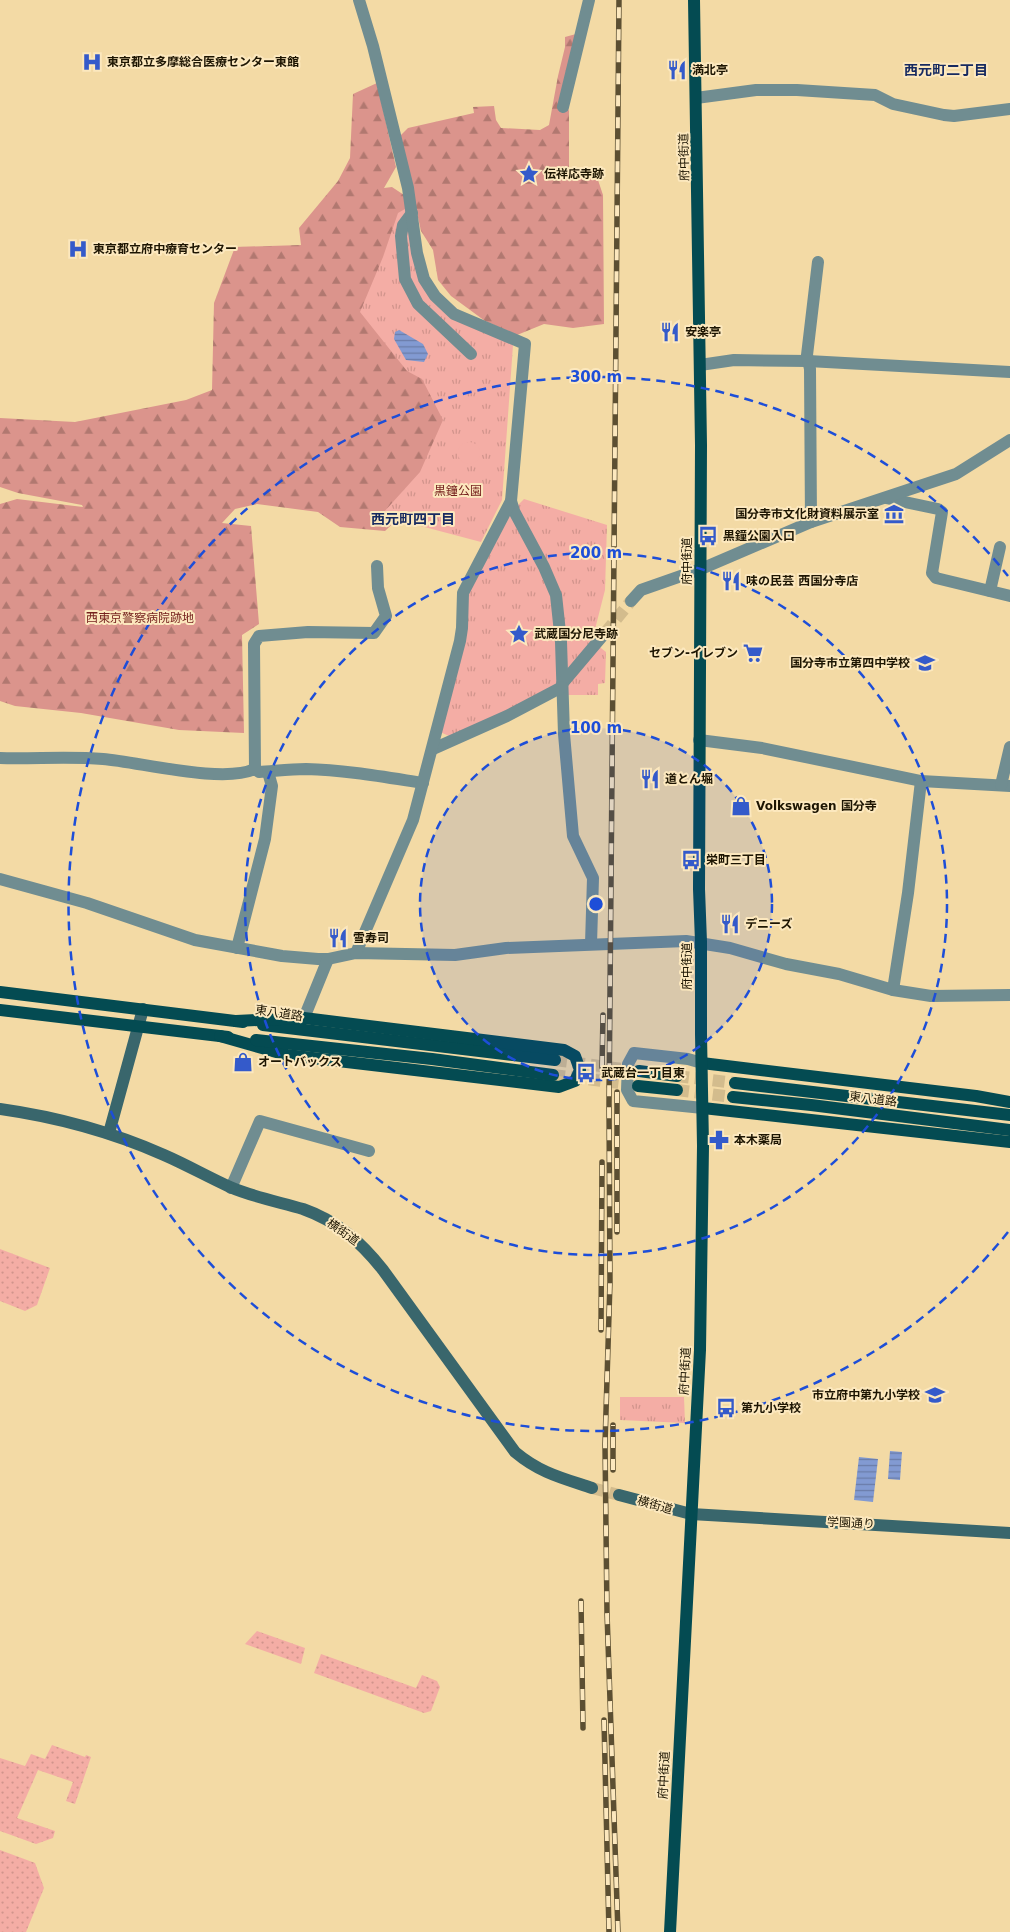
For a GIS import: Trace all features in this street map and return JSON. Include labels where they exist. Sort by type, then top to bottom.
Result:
[{"type":"main road","name":"府中街道","points":[[670,1932],[700,1350],[703,1108],[702,942],[699,889],[701,569],[700,365],[694,0]]},
{"type":"main road","name":"東八道路","points":[[0,992],[555,1060]]},
{"type":"main road","points":[[0,1010],[422,1058],[553,1075]]},
{"type":"main road","points":[[220,1036],[287,1055],[559,1087],[572,1083],[579,1076],[580,1065],[578,1059],[564,1050],[304,1018],[236,1021]]},
{"type":"main road","points":[[702,1063],[976,1096],[1010,1102]]},
{"type":"main road","points":[[639,1071],[677,1076]]},
{"type":"main road","name":"東八道路","points":[[735,1083],[1010,1115]]},
{"type":"main road","points":[[638,1086],[677,1090]]},
{"type":"main road","name":"東八道路","points":[[733,1097],[1010,1130]]},
{"type":"main road","points":[[703,1108],[1010,1142]]},
{"type":"street","points":[[356,953],[413,820],[460,642],[463,593],[510,501],[526,344],[454,314],[435,296],[424,279],[419,260],[408,188],[359,0]]},
{"type":"street","points":[[563,106],[589,0]]},
{"type":"street","points":[[696,98],[756,90],[797,90],[875,95],[893,104],[954,116],[1010,109]]},
{"type":"street","points":[[412,213],[403,225],[401,236],[405,279],[418,304],[471,354]]},
{"type":"street","points":[[811,522],[810,369],[807,355],[818,262]]},
{"type":"street","points":[[700,365],[734,360],[808,361],[1010,372]]},
{"type":"street","points":[[631,601],[641,590],[701,569],[811,522],[956,474],[1010,440]]},
{"type":"street","points":[[884,497],[938,508],[942,512],[932,573],[936,578],[1010,596]]},
{"type":"street","points":[[510,501],[544,567],[556,595],[561,642],[564,734],[573,836],[593,878],[592,944]]},
{"type":"street","points":[[990,591],[1000,547]]},
{"type":"street","points":[[237,948],[265,839],[272,786],[261,770],[254,644],[259,636],[308,632],[374,632],[386,616],[378,588],[377,566]]},
{"type":"street","points":[[433,749],[507,716],[562,685],[605,633]]},
{"type":"street","points":[[700,740],[762,748],[920,781],[1006,786],[1010,747]]},
{"type":"street","points":[[0,758],[103,759],[211,774],[307,769],[347,772],[423,783]]},
{"type":"street","points":[[893,990],[908,893],[920,781]]},
{"type":"street","points":[[0,879],[87,903],[195,940],[282,956],[328,959],[356,953],[456,956],[506,948],[686,941],[702,942],[730,948],[786,964],[839,974],[893,990],[931,996],[1010,995]]},
{"type":"street","points":[[304,1018],[328,959]]},
{"type":"street","points":[[109,1133],[143,1009]]},
{"type":"street","points":[[702,1063],[688,1059],[634,1053],[628,1064],[627,1090],[633,1101],[703,1108]]},
{"type":"street","name":"横街道","points":[[0,1109],[31,1113],[109,1133],[165,1156],[231,1188],[320,1216],[355,1238],[383,1270],[516,1452],[536,1468],[592,1488]]},
{"type":"street","points":[[231,1188],[260,1121],[369,1151]]},
{"type":"street","name":"横街道","points":[[619,1494],[691,1514]]},
{"type":"street","name":"学園通り","points":[[691,1514],[1010,1532]]},
{"type":"green space","points":[[576,34],[564,97],[569,111],[569,174],[596,174],[603,195],[604,324],[573,328],[544,324],[517,335],[485,321],[451,296],[438,280],[433,250],[421,231],[400,136],[408,128],[474,113],[473,107],[494,106],[496,120],[501,128],[540,130],[549,125],[565,47],[565,37]]},
{"type":"green space","name":"西東京警察病院跡地","points":[[377,83],[396,167],[384,188],[392,187],[407,197],[411,240],[464,384],[401,516],[385,531],[340,527],[318,512],[257,504],[235,509],[222,523],[251,526],[259,624],[242,635],[244,733],[179,730],[81,713],[15,706],[0,701],[0,504],[17,499],[83,507],[82,505],[18,493],[0,487],[0,418],[75,422],[186,400],[212,390],[214,303],[235,247],[301,245],[299,228],[338,181],[350,158],[353,94]]},
{"type":"green space","name":"黒鐘公園","points":[[405,209],[432,300],[513,345],[502,500],[481,542],[398,520],[383,513],[420,472],[443,420],[422,379],[407,371],[360,312],[383,257],[398,213]]},
{"type":"green space","points":[[469,442],[477,445],[480,453],[477,461],[469,464],[461,461],[458,453],[461,445]]},
{"type":"green space","points":[[524,499],[607,525],[605,590],[592,641],[606,652],[605,683],[598,684],[598,695],[567,695],[565,681],[504,713],[449,736],[440,732],[468,595],[508,515]]},
{"type":"green space","points":[[0,1249],[50,1268],[37,1305],[25,1311],[0,1301]]},
{"type":"green space","points":[[620,1397],[684,1397],[685,1423],[620,1420]]},
{"type":"green space","points":[[257,1631],[305,1648],[301,1664],[245,1644]]},
{"type":"green space","points":[[321,1654],[416,1688],[422,1675],[437,1681],[440,1687],[431,1711],[424,1713],[314,1673]]},
{"type":"green space","points":[[52,1745],[85,1757],[86,1755],[91,1757],[75,1804],[66,1801],[73,1782],[38,1770],[17,1818],[55,1831],[53,1838],[36,1844],[0,1831],[0,1758],[25,1766],[31,1754],[45,1759]]},
{"type":"green space","points":[[0,1850],[35,1863],[44,1888],[26,1932],[0,1932]]},
{"type":"water","points":[[399,330],[423,344],[428,354],[424,362],[406,360],[394,339],[395,332]]},
{"type":"water","points":[[890,1451],[902,1452],[900,1480],[888,1479]]},
{"type":"water","points":[[859,1457],[878,1459],[873,1502],[854,1500]]},
{"type":"tunnel","points":[[605,633],[631,601]]},
{"type":"tunnel","points":[[555,1060],[637,1071]]},
{"type":"tunnel","points":[[553,1075],[636,1085]]},
{"type":"tunnel","points":[[677,1076],[735,1083]]},
{"type":"tunnel","points":[[677,1090],[733,1097]]},
{"type":"tunnel","points":[[592,1488],[619,1495]]},
{"type":"railway","points":[[618,1932],[607,1613],[605,1444],[610,1282],[609,1104],[619,0]]},
{"type":"railway","points":[[602,1067],[603,1015]]},
{"type":"railway","points":[[617,1092],[617,1232]]},
{"type":"railway","points":[[601,1330],[602,1162]]},
{"type":"railway","points":[[613,1425],[613,1470]]},
{"type":"railway","points":[[581,1601],[583,1728]]},
{"type":"railway","points":[[604,1720],[609,1932]]},
{"type":"place","name":"東京都立多摩総合医療センター東館","points":[[92,62]]},
{"type":"place","name":"満北亭","points":[[677,70]]},
{"type":"place","name":"伝祥応寺跡","points":[[529,174]]},
{"type":"place","name":"東京都立府中療育センター","points":[[78,249]]},
{"type":"place","name":"安楽亭","points":[[670,332]]},
{"type":"place","name":"国分寺市文化財資料展示室","points":[[894,514]]},
{"type":"place","name":"黒鐘公園入口","points":[[708,536]]},
{"type":"place","name":"味の民芸 西国分寺店","points":[[731,581]]},
{"type":"place","name":"武蔵国分尼寺跡","points":[[519,634]]},
{"type":"place","name":"セブン-イレブン","points":[[753,653]]},
{"type":"place","name":"国分寺市立第四中学校","points":[[925,663]]},
{"type":"place","name":"道とん堀","points":[[650,779]]},
{"type":"place","name":"Volkswagen 国分寺","points":[[741,806]]},
{"type":"place","name":"栄町三丁目","points":[[691,860]]},
{"type":"place","name":"デニーズ","points":[[730,924]]},
{"type":"place","name":"雪寿司","points":[[338,938]]},
{"type":"place","name":"オートバックス","points":[[243,1062]]},
{"type":"place","name":"武蔵台一丁目東","points":[[586,1073]]},
{"type":"place","name":"本木薬局","points":[[719,1140]]},
{"type":"place","name":"市立府中第九小学校","points":[[935,1395]]},
{"type":"place","name":"第九小学校","points":[[726,1408]]},
{"type":"district","name":"西元町二丁目","points":[[946,70]]},
{"type":"district","name":"西元町四丁目","points":[[413,519]]}]
